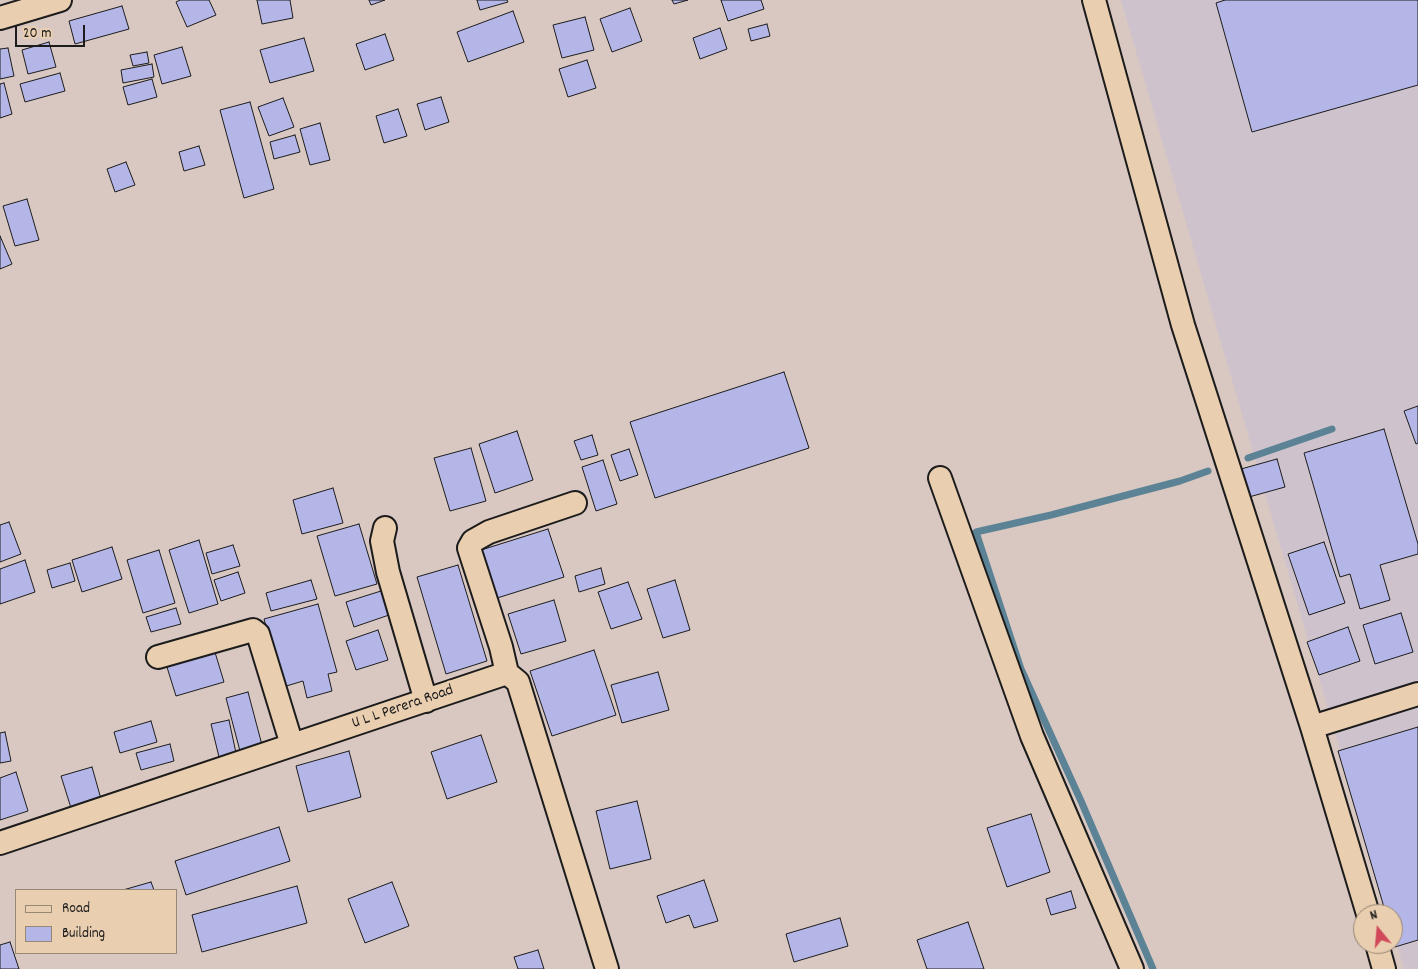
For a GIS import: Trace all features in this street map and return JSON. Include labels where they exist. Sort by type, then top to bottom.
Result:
[{"type":"street","points":[[0,18],[60,0]]},
{"type":"street","points":[[1094,0],[1183,325],[1312,727],[1365,904]]},
{"type":"street","points":[[940,478],[1032,736],[1132,969]]},
{"type":"street","points":[[575,503],[489,532],[473,541],[469,548],[507,673],[518,682],[607,969]]},
{"type":"street","points":[[385,528],[382,541],[388,572],[426,700]]},
{"type":"street","points":[[158,657],[253,630],[258,634],[292,745]]},
{"type":"street","name":"U L L Perera Road","points":[[0,844],[507,673]]},
{"type":"street","points":[[1312,727],[1418,694]]},
{"type":"street","points":[[1380,954],[1384,969]]},
{"type":"shaded area","points":[[1121,0],[1418,0],[1418,969],[1404,969],[1400,954],[1403,954],[1403,904],[1385,904]]},
{"type":"building","points":[[180,0],[209,0],[216,15],[187,27],[176,2]]},
{"type":"building","points":[[257,0],[290,0],[293,18],[262,24]]},
{"type":"building","points":[[369,0],[385,0],[371,5]]},
{"type":"building","points":[[477,0],[507,0],[508,2],[480,10]]},
{"type":"building","points":[[672,0],[688,0],[674,4]]},
{"type":"building","points":[[721,0],[761,0],[764,9],[728,21]]},
{"type":"building","points":[[1225,0],[1418,0],[1418,85],[1252,132],[1216,3]]},
{"type":"building","points":[[122,6],[129,29],[75,44],[69,21]]},
{"type":"building","points":[[630,8],[642,41],[612,52],[600,19]]},
{"type":"building","points":[[513,11],[524,42],[468,62],[457,32]]},
{"type":"building","points":[[585,17],[594,50],[562,58],[553,25]]},
{"type":"building","points":[[767,24],[770,36],[751,41],[748,29]]},
{"type":"building","points":[[720,28],[727,49],[700,59],[693,38]]},
{"type":"building","points":[[385,34],[394,60],[365,70],[356,44]]},
{"type":"building","points":[[304,38],[314,71],[270,83],[260,50]]},
{"type":"building","points":[[49,42],[56,67],[28,74],[22,50]]},
{"type":"building","points":[[182,47],[191,76],[162,84],[154,55]]},
{"type":"building","points":[[8,48],[14,76],[0,79],[0,49]]},
{"type":"building","points":[[147,52],[149,63],[133,66],[130,55]]},
{"type":"building","points":[[587,60],[596,88],[568,97],[559,69]]},
{"type":"building","points":[[152,64],[154,77],[123,83],[121,70]]},
{"type":"building","points":[[60,73],[65,91],[25,102],[20,84]]},
{"type":"building","points":[[152,79],[157,97],[128,105],[123,87]]},
{"type":"building","points":[[4,83],[12,114],[0,118],[0,84]]},
{"type":"building","points":[[441,97],[449,122],[425,130],[417,104]]},
{"type":"building","points":[[283,98],[294,127],[269,136],[258,107]]},
{"type":"building","points":[[250,102],[274,189],[244,198],[220,110]]},
{"type":"building","points":[[398,109],[407,136],[384,143],[376,116]]},
{"type":"building","points":[[320,123],[330,160],[310,165],[300,129]]},
{"type":"building","points":[[295,135],[300,152],[274,159],[270,142]]},
{"type":"building","points":[[199,146],[205,165],[184,171],[179,152]]},
{"type":"building","points":[[126,162],[135,185],[115,192],[107,169]]},
{"type":"building","points":[[27,199],[39,240],[15,246],[3,206]]},
{"type":"building","points":[[0,236],[12,264],[0,269]]},
{"type":"building","points":[[784,372],[809,448],[655,498],[630,422]]},
{"type":"building","points":[[1418,406],[1418,443],[1416,444],[1404,411]]},
{"type":"building","points":[[1384,429],[1418,544],[1418,554],[1380,565],[1390,600],[1360,609],[1350,574],[1340,577],[1304,453]]},
{"type":"building","points":[[517,431],[533,480],[495,493],[479,444]]},
{"type":"building","points":[[592,435],[598,455],[581,460],[574,441]]},
{"type":"building","points":[[471,448],[486,501],[450,511],[434,458]]},
{"type":"building","points":[[629,449],[638,475],[620,481],[611,455]]},
{"type":"building","points":[[1277,459],[1285,487],[1249,497],[1241,469]]},
{"type":"building","points":[[603,460],[617,504],[596,511],[582,467]]},
{"type":"building","points":[[333,488],[343,523],[302,534],[293,500]]},
{"type":"building","points":[[9,522],[21,554],[0,562],[0,525]]},
{"type":"building","points":[[359,524],[377,584],[335,596],[317,536]]},
{"type":"building","points":[[548,529],[564,577],[494,599],[478,551]]},
{"type":"building","points":[[199,540],[218,604],[189,613],[169,550]]},
{"type":"building","points":[[1324,542],[1345,603],[1309,615],[1288,554]]},
{"type":"building","points":[[233,545],[240,566],[212,574],[206,553]]},
{"type":"building","points":[[112,547],[122,579],[82,592],[72,560]]},
{"type":"building","points":[[159,550],[175,603],[143,613],[127,560]]},
{"type":"building","points":[[25,560],[35,592],[0,604],[0,569]]},
{"type":"building","points":[[70,563],[75,581],[52,588],[47,570]]},
{"type":"building","points":[[458,565],[487,661],[446,674],[417,577]]},
{"type":"building","points":[[601,568],[605,584],[579,592],[575,576]]},
{"type":"building","points":[[238,572],[245,593],[221,601],[214,580]]},
{"type":"building","points":[[311,580],[317,599],[271,611],[266,593]]},
{"type":"building","points":[[675,580],[690,630],[663,638],[647,589]]},
{"type":"building","points":[[628,582],[642,619],[611,629],[598,592]]},
{"type":"building","points":[[381,591],[389,615],[354,627],[346,602]]},
{"type":"building","points":[[554,600],[566,641],[521,654],[508,614]]},
{"type":"building","points":[[318,604],[337,672],[328,674],[332,691],[307,698],[303,681],[283,687],[264,619]]},
{"type":"building","points":[[176,608],[181,624],[151,632],[146,617]]},
{"type":"building","points":[[1401,613],[1413,652],[1375,664],[1363,625]]},
{"type":"building","points":[[1348,627],[1360,661],[1319,675],[1307,642]]},
{"type":"building","points":[[378,630],[388,660],[356,670],[346,641]]},
{"type":"building","points":[[214,649],[224,682],[176,696],[166,664]]},
{"type":"building","points":[[594,650],[616,715],[552,736],[530,671]]},
{"type":"building","points":[[658,672],[669,710],[622,723],[611,685]]},
{"type":"building","points":[[248,692],[262,745],[240,751],[226,698]]},
{"type":"building","points":[[229,720],[236,753],[219,757],[211,724]]},
{"type":"building","points":[[151,721],[157,742],[120,753],[114,732]]},
{"type":"building","points":[[1418,727],[1418,940],[1403,945],[1403,904],[1383,904],[1338,751]]},
{"type":"building","points":[[5,732],[11,761],[0,763],[0,733]]},
{"type":"building","points":[[481,735],[497,782],[447,799],[431,752]]},
{"type":"building","points":[[170,744],[174,761],[141,770],[136,753]]},
{"type":"building","points":[[349,751],[361,797],[308,812],[296,766]]},
{"type":"building","points":[[92,767],[101,799],[71,808],[61,776]]},
{"type":"building","points":[[16,772],[28,811],[0,820],[0,778]]},
{"type":"building","points":[[637,801],[651,859],[610,869],[596,811]]},
{"type":"building","points":[[1031,814],[1050,872],[1007,887],[987,828]]},
{"type":"building","points":[[279,827],[290,861],[186,895],[175,861]]},
{"type":"building","points":[[704,880],[718,921],[694,928],[689,915],[666,923],[657,896]]},
{"type":"building","points":[[151,882],[154,889],[126,889]]},
{"type":"building","points":[[392,882],[409,926],[365,943],[348,899]]},
{"type":"building","points":[[297,886],[307,923],[202,952],[192,915]]},
{"type":"building","points":[[1071,891],[1076,908],[1051,915],[1046,899]]},
{"type":"building","points":[[840,918],[848,946],[794,962],[786,934]]},
{"type":"building","points":[[968,922],[984,969],[927,969],[917,940]]},
{"type":"building","points":[[10,942],[19,969],[0,969],[0,945]]},
{"type":"building","points":[[538,950],[544,969],[518,969],[514,957]]},
{"type":"waterway","points":[[1248,458],[1332,429]]},
{"type":"waterway","points":[[1153,969],[1081,801],[1021,669],[976,532],[1051,515],[1180,481],[1208,471]]}]
